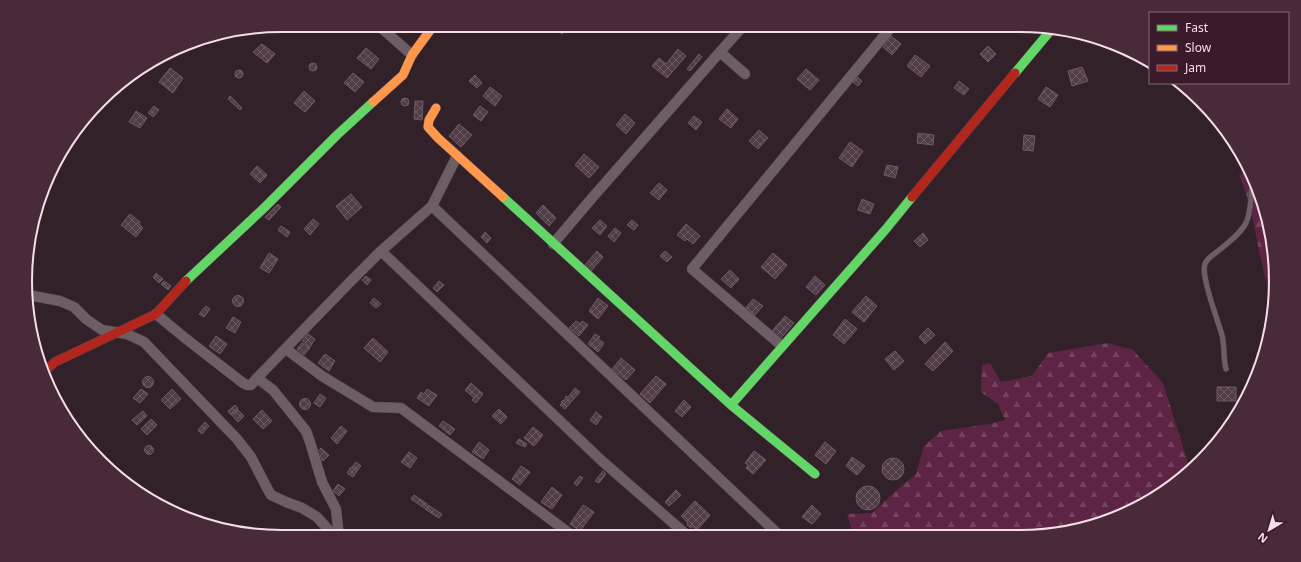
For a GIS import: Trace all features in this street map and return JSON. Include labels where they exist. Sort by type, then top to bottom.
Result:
[{"type":"street","points":[[386,32],[412,55]]},
{"type":"street","points":[[48,368],[55,362],[156,314],[181,286],[264,208],[337,135],[403,75],[412,55],[429,32]]},
{"type":"street","points":[[553,244],[738,32]]},
{"type":"street","points":[[782,346],[692,269],[887,32]]},
{"type":"street","points":[[731,404],[886,229],[1048,34]]},
{"type":"street","points":[[720,52],[745,74]]},
{"type":"street","points":[[436,108],[429,120],[428,127],[438,138],[731,404],[815,474]]},
{"type":"street","points":[[156,314],[243,383],[252,385],[257,378],[381,251],[432,206],[457,156]]},
{"type":"street","points":[[432,206],[774,530]]},
{"type":"street","points":[[381,251],[602,461],[681,530]]},
{"type":"street","points":[[33,296],[60,301],[74,307],[86,319],[102,330],[127,334],[144,342],[237,439],[251,457],[271,494],[302,508],[317,517],[329,530]]},
{"type":"street","points":[[286,350],[322,376],[373,407],[401,408],[565,530]]},
{"type":"street","points":[[257,378],[273,390],[306,431],[322,482],[336,509],[339,530]]},
{"type":"lane","points":[[1226,369],[1222,336],[1212,308],[1204,272],[1205,264],[1209,258],[1240,232],[1247,222],[1250,209],[1251,189]]},
{"type":"green space","points":[[1244,173],[1261,217],[1267,248],[1269,281],[1268,299],[1267,287],[1251,209],[1239,174]]},
{"type":"green space","points":[[1108,343],[1133,350],[1163,383],[1188,464],[1172,479],[1144,497],[1100,517],[1069,525],[1053,528],[1020,530],[852,530],[847,514],[872,513],[916,474],[924,446],[941,431],[990,424],[1005,420],[998,404],[981,392],[982,365],[990,363],[1001,382],[1032,376],[1048,353]]},
{"type":"building","points":[[891,36],[901,44],[892,55],[883,47]]},
{"type":"building","points":[[262,44],[275,54],[267,63],[253,52]]},
{"type":"building","points":[[988,46],[996,54],[988,62],[980,54]]},
{"type":"building","points":[[366,48],[379,59],[371,69],[357,58]]},
{"type":"building","points":[[678,49],[686,56],[667,78],[652,66],[659,58],[666,64]]},
{"type":"building","points":[[699,54],[702,57],[690,71],[687,69]]},
{"type":"building","points":[[915,55],[930,66],[921,77],[907,66]]},
{"type":"building","points":[[311,63],[315,63],[317,67],[315,71],[311,71],[309,69],[309,65]]},
{"type":"building","points":[[1082,67],[1088,81],[1072,86],[1068,71]]},
{"type":"building","points":[[170,68],[183,78],[173,93],[159,82]]},
{"type":"building","points":[[806,69],[819,80],[810,90],[797,79]]},
{"type":"building","points":[[237,70],[241,70],[243,74],[241,78],[237,78],[235,76],[235,72]]},
{"type":"building","points":[[353,73],[364,82],[355,92],[344,83]]},
{"type":"building","points":[[475,75],[482,83],[477,88],[469,81]]},
{"type":"building","points":[[857,77],[862,81],[858,86],[853,82]]},
{"type":"building","points":[[959,81],[969,89],[964,95],[954,88]]},
{"type":"building","points":[[490,87],[502,96],[495,106],[483,96]]},
{"type":"building","points":[[1046,87],[1058,95],[1050,107],[1038,99]]},
{"type":"building","points":[[304,91],[315,101],[305,112],[294,103]]},
{"type":"building","points":[[230,96],[242,108],[240,110],[228,99]]},
{"type":"building","points":[[403,98],[407,98],[409,102],[407,106],[403,106],[401,104],[401,100]]},
{"type":"building","points":[[415,101],[423,101],[422,120],[414,119]]},
{"type":"building","points":[[154,106],[159,110],[153,117],[148,113]]},
{"type":"building","points":[[480,106],[488,112],[481,121],[473,115]]},
{"type":"building","points":[[727,109],[738,119],[731,128],[719,119]]},
{"type":"building","points":[[136,111],[147,118],[140,128],[129,122]]},
{"type":"building","points":[[625,114],[635,123],[626,134],[616,125]]},
{"type":"building","points":[[694,116],[702,122],[696,130],[688,123]]},
{"type":"building","points":[[459,124],[472,135],[461,147],[449,136]]},
{"type":"building","points":[[759,130],[768,138],[758,149],[749,141]]},
{"type":"building","points":[[918,133],[934,135],[933,145],[917,143]]},
{"type":"building","points":[[1024,135],[1035,136],[1033,151],[1023,150]]},
{"type":"building","points":[[850,142],[863,151],[852,167],[839,158]]},
{"type":"building","points":[[584,154],[599,167],[589,178],[575,165]]},
{"type":"building","points":[[887,165],[898,167],[895,178],[884,175]]},
{"type":"building","points":[[257,166],[267,175],[260,183],[250,174]]},
{"type":"building","points":[[659,183],[667,190],[659,200],[650,193]]},
{"type":"building","points":[[351,194],[362,207],[347,220],[336,206]]},
{"type":"building","points":[[862,199],[874,204],[870,214],[858,210]]},
{"type":"building","points":[[278,204],[281,207],[269,220],[265,217]]},
{"type":"building","points":[[543,205],[556,218],[549,226],[536,213]]},
{"type":"building","points":[[130,214],[140,222],[139,224],[143,228],[136,237],[121,225]]},
{"type":"building","points":[[313,219],[319,224],[310,235],[304,229]]},
{"type":"building","points":[[600,220],[607,226],[600,235],[592,228]]},
{"type":"building","points":[[632,220],[638,225],[634,230],[627,225]]},
{"type":"building","points":[[686,224],[700,236],[693,244],[687,239],[685,241],[677,235]]},
{"type":"building","points":[[281,226],[290,232],[287,237],[278,230]]},
{"type":"building","points":[[615,228],[621,233],[614,242],[608,236]]},
{"type":"building","points":[[485,232],[491,238],[487,243],[481,237]]},
{"type":"building","points":[[923,233],[928,240],[920,247],[914,241]]},
{"type":"building","points":[[597,251],[603,257],[591,271],[585,265]]},
{"type":"building","points":[[665,251],[672,257],[667,262],[660,256]]},
{"type":"building","points":[[269,253],[278,259],[269,273],[260,268]]},
{"type":"building","points":[[773,253],[787,265],[775,279],[761,267]]},
{"type":"building","points":[[730,270],[739,279],[731,288],[721,279]]},
{"type":"building","points":[[156,273],[163,279],[159,283],[153,277]]},
{"type":"building","points":[[366,276],[371,280],[367,285],[362,280]]},
{"type":"building","points":[[815,276],[825,285],[816,295],[806,287]]},
{"type":"building","points":[[164,281],[171,286],[168,290],[161,284]]},
{"type":"building","points":[[439,281],[444,285],[437,292],[433,288]]},
{"type":"building","points":[[238,295],[242,297],[244,301],[242,305],[238,307],[234,305],[232,301],[234,297]]},
{"type":"building","points":[[866,296],[877,306],[864,322],[852,312]]},
{"type":"building","points":[[374,298],[381,304],[376,308],[370,303]]},
{"type":"building","points":[[598,298],[608,306],[598,319],[589,311]]},
{"type":"building","points":[[753,299],[763,306],[754,316],[745,309]]},
{"type":"building","points":[[206,306],[210,309],[204,317],[199,314]]},
{"type":"building","points":[[785,316],[794,323],[780,339],[772,331]]},
{"type":"building","points":[[233,317],[241,322],[235,333],[226,328]]},
{"type":"building","points":[[845,319],[857,329],[844,344],[833,335]]},
{"type":"building","points":[[576,321],[580,324],[582,321],[588,325],[579,336],[569,328]]},
{"type":"building","points":[[928,328],[935,335],[925,344],[919,337]]},
{"type":"building","points":[[308,334],[315,339],[310,347],[302,341]]},
{"type":"building","points":[[595,334],[600,337],[598,339],[604,343],[598,352],[588,344]]},
{"type":"building","points":[[216,336],[227,344],[220,354],[209,346]]},
{"type":"building","points":[[373,338],[388,352],[380,362],[364,348]]},
{"type":"building","points":[[945,342],[953,351],[933,371],[925,364]]},
{"type":"building","points":[[302,343],[310,348],[304,355],[297,349]]},
{"type":"building","points":[[895,351],[904,361],[894,370],[885,359]]},
{"type":"building","points":[[325,354],[335,361],[329,371],[318,363]]},
{"type":"building","points":[[621,358],[635,370],[626,380],[612,369]]},
{"type":"building","points":[[148,376],[152,378],[154,382],[152,386],[148,388],[144,386],[142,382],[144,378]]},
{"type":"building","points":[[656,376],[666,384],[650,403],[640,394]]},
{"type":"building","points":[[471,383],[483,394],[476,403],[472,400],[474,398],[465,390]]},
{"type":"building","points":[[1217,387],[1236,387],[1236,401],[1217,401]]},
{"type":"building","points":[[575,388],[580,392],[565,409],[560,405],[562,403],[561,402],[563,400],[564,401],[566,396],[568,397]]},
{"type":"building","points":[[141,389],[148,394],[140,403],[133,398]]},
{"type":"building","points":[[172,389],[181,399],[170,409],[161,400]]},
{"type":"building","points":[[427,389],[437,395],[429,406],[417,398],[421,392],[424,394]]},
{"type":"building","points":[[320,394],[326,398],[320,407],[314,403]]},
{"type":"building","points":[[305,398],[309,400],[311,404],[309,408],[305,410],[301,408],[299,404],[301,400]]},
{"type":"building","points":[[684,400],[691,407],[682,417],[675,411]]},
{"type":"building","points":[[235,405],[238,408],[231,415],[228,411]]},
{"type":"building","points":[[237,409],[244,416],[238,422],[231,414]]},
{"type":"building","points":[[499,409],[507,417],[501,424],[492,416]]},
{"type":"building","points":[[262,410],[272,421],[263,429],[253,419]]},
{"type":"building","points":[[143,411],[147,416],[137,425],[132,420]]},
{"type":"building","points":[[596,412],[602,417],[596,425],[590,420]]},
{"type":"building","points":[[151,419],[157,425],[147,435],[141,429]]},
{"type":"building","points":[[443,421],[455,429],[450,435],[439,426]]},
{"type":"building","points":[[205,422],[209,426],[202,434],[198,430]]},
{"type":"building","points":[[341,426],[347,431],[337,444],[331,438]]},
{"type":"building","points":[[533,427],[543,435],[534,446],[524,438]]},
{"type":"building","points":[[519,439],[527,444],[525,447],[516,443]]},
{"type":"building","points":[[479,442],[489,450],[483,459],[472,452]]},
{"type":"building","points":[[825,442],[836,451],[826,464],[815,455]]},
{"type":"building","points":[[147,446],[151,446],[153,450],[151,454],[147,454],[145,452],[145,448]]},
{"type":"building","points":[[321,448],[329,455],[323,461],[315,455]]},
{"type":"building","points":[[754,451],[766,460],[753,474],[746,468],[748,465],[745,463]]},
{"type":"building","points":[[409,452],[417,458],[410,468],[401,462]]},
{"type":"building","points":[[852,457],[865,466],[857,475],[846,466]]},
{"type":"building","points":[[893,458],[901,461],[904,469],[901,477],[893,480],[885,477],[882,469],[885,461]]},
{"type":"building","points":[[356,462],[361,466],[357,471],[352,467]]},
{"type":"building","points":[[521,466],[530,472],[520,485],[512,479]]},
{"type":"building","points":[[351,467],[357,471],[353,477],[347,473]]},
{"type":"building","points":[[603,471],[606,474],[599,483],[595,481]]},
{"type":"building","points":[[580,476],[583,478],[577,486],[574,483]]},
{"type":"building","points":[[338,484],[345,489],[339,496],[333,491]]},
{"type":"building","points":[[868,486],[876,490],[880,498],[876,506],[868,510],[860,506],[856,498],[860,490]]},
{"type":"building","points":[[552,487],[562,495],[552,509],[541,502]]},
{"type":"building","points":[[676,490],[681,495],[669,506],[665,502]]},
{"type":"building","points":[[414,495],[427,504],[424,508],[411,499]]},
{"type":"building","points":[[695,501],[710,515],[697,530],[692,526],[691,528],[687,525],[688,523],[681,516]]},
{"type":"building","points":[[428,505],[442,514],[439,518],[425,509]]},
{"type":"building","points":[[583,505],[594,512],[581,530],[570,524]]},
{"type":"building","points":[[812,505],[821,514],[812,524],[802,517]]},
{"type":"traffic: fast","points":[[1015,73],[1048,34]]},
{"type":"traffic: fast","points":[[186,281],[264,208],[337,135],[373,102]]},
{"type":"traffic: fast","points":[[503,197],[731,405],[815,474]]},
{"type":"traffic: fast","points":[[731,405],[886,229],[912,197]]},
{"type":"traffic: slow","points":[[373,102],[403,75],[412,55],[429,32]]},
{"type":"traffic: slow","points":[[436,108],[429,120],[428,127],[438,138],[503,197]]},
{"type":"traffic: jam","points":[[912,197],[1015,73]]},
{"type":"traffic: jam","points":[[48,368],[55,362],[156,314],[186,281]]}]
